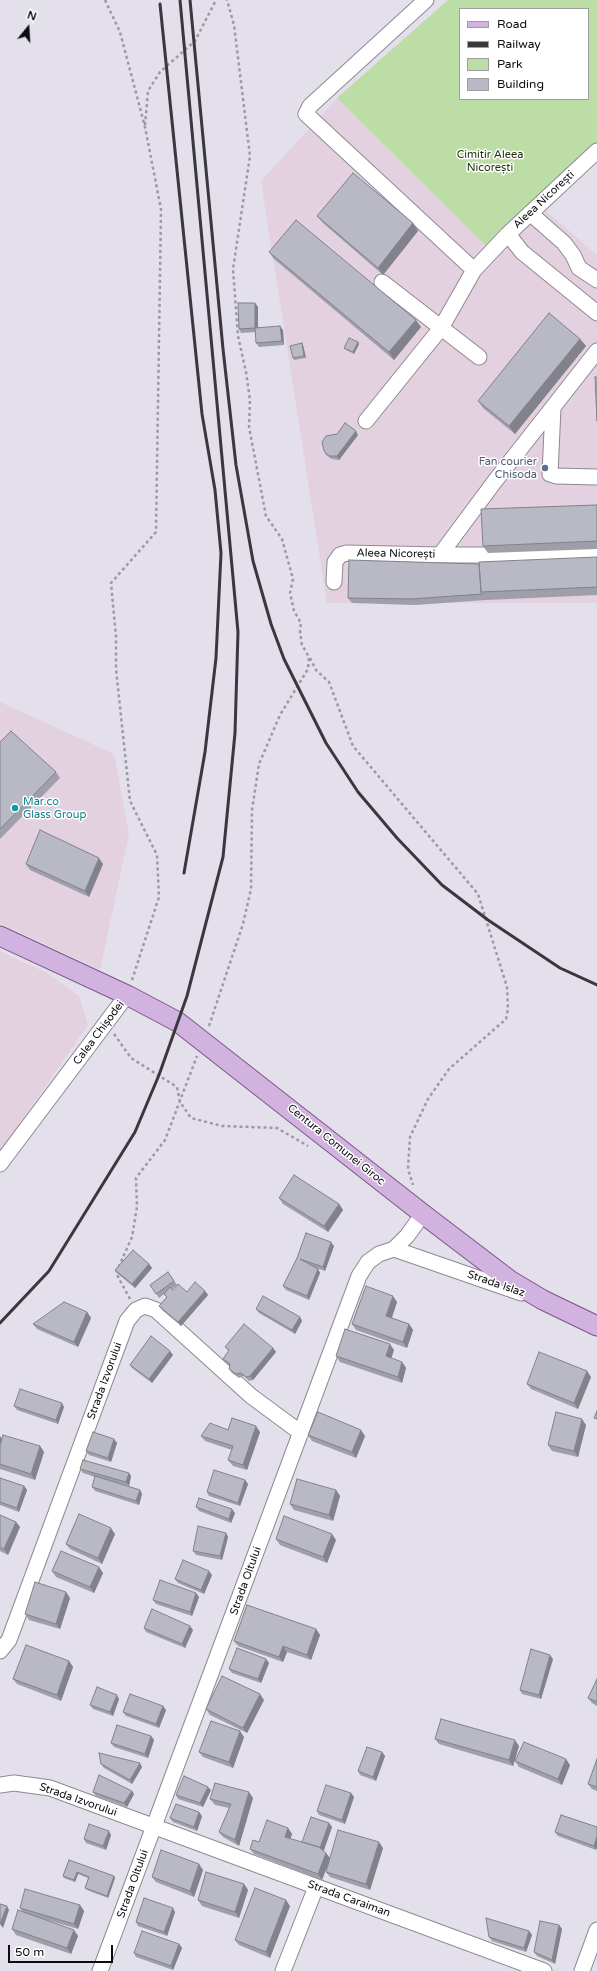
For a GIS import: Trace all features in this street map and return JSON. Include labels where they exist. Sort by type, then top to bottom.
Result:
[{"type":"main road","name":"Calea Chișodei","points":[[0,936],[127,995]]},
{"type":"main road","name":"Centura Comunei Giroc","points":[[127,995],[178,1022],[203,1040],[423,1214],[511,1281],[543,1300]]},
{"type":"main road","name":"Strada Islaz","points":[[543,1300],[597,1326]]},
{"type":"street","points":[[426,0],[310,106],[306,114],[474,270]]},
{"type":"street","name":"Aleea Nicorești","points":[[597,151],[508,234],[522,252],[597,313]]},
{"type":"street","points":[[530,213],[564,243],[574,255],[578,268],[597,280]]},
{"type":"street","points":[[366,420],[441,328],[474,270],[508,234]]},
{"type":"street","points":[[382,282],[479,357]]},
{"type":"street","name":"Aleea Nicorești","points":[[334,582],[335,562],[340,555],[347,553],[440,555],[597,351]]},
{"type":"street","points":[[553,408],[550,474],[556,476],[597,477]]},
{"type":"street","points":[[440,555],[597,555]]},
{"type":"street","name":"Calea Chișodei","points":[[0,1164],[107,1024],[127,995]]},
{"type":"street","name":"Strada Oltului","points":[[100,1971],[359,1276],[368,1262],[379,1254],[394,1249],[407,1236],[423,1214]]},
{"type":"street","name":"Strada Islaz","points":[[394,1249],[543,1300]]},
{"type":"street","points":[[136,1310],[145,1306],[156,1310],[251,1396],[301,1433]]},
{"type":"street","name":"Strada Izvorului","points":[[0,1651],[9,1640],[127,1322],[136,1310]]},
{"type":"street","name":"Strada Izvorului","points":[[0,1785],[14,1783],[50,1788],[154,1827]]},
{"type":"street","name":"Strada Caraiman","points":[[154,1827],[544,1971]]},
{"type":"street","points":[[283,1971],[316,1887]]},
{"type":"street","points":[[582,1971],[597,1930]]},
{"type":"path","points":[[105,0],[120,32],[145,127],[161,210],[156,532],[111,583],[116,637],[117,677],[130,801],[157,855],[159,897],[127,995]]},
{"type":"path","points":[[145,127],[148,91],[160,72],[195,41],[216,0]]},
{"type":"path","points":[[227,0],[234,25],[250,156],[234,269],[238,336],[246,372],[250,400],[249,427],[266,516],[282,539],[293,579],[290,593],[294,611],[301,623],[300,632],[302,645],[316,670],[329,682],[353,746],[478,894],[507,987],[508,1009],[506,1019],[449,1069],[428,1098],[410,1137],[408,1169],[423,1214]]},
{"type":"path","points":[[136,1310],[116,1273],[132,1237],[137,1207],[136,1178],[165,1140],[216,1007],[240,932],[251,889],[252,810],[259,764],[280,715],[308,669],[309,658]]},
{"type":"path","points":[[107,1024],[131,1058],[177,1087],[180,1102],[192,1118],[222,1126],[277,1128],[310,1147]]},
{"type":"shaded area","points":[[337,98],[489,249],[537,203],[597,255],[597,603],[327,603],[261,181]]},
{"type":"shaded area","points":[[0,702],[114,754],[129,834],[100,970],[0,923]]},
{"type":"shaded area","points":[[0,951],[47,973],[79,996],[88,1025],[0,1152]]},
{"type":"green space","name":"Cimitir Aleea Nicorești","points":[[448,0],[597,0],[597,143],[489,249],[337,98]]},
{"type":"building","points":[[353,173],[413,223],[378,268],[317,216]]},
{"type":"building","points":[[296,220],[416,320],[389,352],[269,252]]},
{"type":"building","points":[[238,303],[255,303],[255,328],[239,329]]},
{"type":"building","points":[[549,313],[580,339],[509,426],[478,401]]},
{"type":"building","points":[[280,326],[282,341],[256,343],[255,328]]},
{"type":"building","points":[[349,338],[358,342],[353,352],[344,348]]},
{"type":"building","points":[[302,343],[304,356],[293,358],[290,346]]},
{"type":"building","points":[[595,377],[597,377],[597,421]]},
{"type":"building","points":[[345,423],[356,431],[337,456],[329,456],[324,451],[322,442],[326,436],[337,434]]},
{"type":"building","points":[[597,505],[597,541],[483,546],[481,509]]},
{"type":"building","points":[[597,557],[597,587],[481,592],[479,562]]},
{"type":"building","points":[[349,560],[479,564],[482,594],[411,599],[348,598]]},
{"type":"building","name":"Mar.co Glass Group","points":[[11,731],[56,772],[0,829],[0,742]]},
{"type":"building","points":[[40,830],[99,858],[85,891],[26,864]]},
{"type":"building","points":[[294,1175],[339,1204],[324,1226],[279,1198]]},
{"type":"building","points":[[306,1233],[331,1242],[323,1267],[300,1259],[318,1269],[307,1296],[283,1286],[297,1258]]},
{"type":"building","points":[[133,1250],[149,1264],[132,1284],[115,1270]]},
{"type":"building","points":[[168,1272],[174,1281],[156,1294],[150,1285]]},
{"type":"building","points":[[195,1282],[205,1291],[178,1322],[159,1306],[167,1297],[164,1294],[170,1287],[173,1290],[178,1284],[187,1292]]},
{"type":"building","points":[[366,1286],[393,1296],[386,1316],[409,1324],[403,1342],[352,1324]]},
{"type":"building","points":[[263,1296],[300,1317],[292,1330],[256,1309]]},
{"type":"building","points":[[64,1302],[87,1312],[74,1342],[33,1324]]},
{"type":"building","points":[[244,1324],[273,1348],[250,1376],[246,1377],[241,1373],[236,1374],[229,1369],[230,1364],[223,1359],[229,1350],[225,1347]]},
{"type":"building","points":[[345,1329],[390,1344],[386,1356],[402,1362],[398,1377],[336,1356]]},
{"type":"building","points":[[151,1336],[170,1351],[149,1379],[130,1365]]},
{"type":"building","points":[[539,1352],[587,1371],[574,1403],[527,1384]]},
{"type":"building","points":[[20,1389],[62,1403],[56,1420],[14,1406]]},
{"type":"building","points":[[597,1411],[597,1419],[594,1418]]},
{"type":"building","points":[[318,1412],[361,1430],[352,1452],[308,1435]]},
{"type":"building","points":[[556,1412],[582,1419],[574,1451],[548,1445]]},
{"type":"building","points":[[232,1418],[256,1426],[243,1465],[228,1460],[233,1446],[201,1436],[210,1423],[228,1430]]},
{"type":"building","points":[[93,1432],[114,1439],[108,1458],[86,1451]]},
{"type":"building","points":[[3,1435],[40,1446],[31,1474],[0,1464],[0,1446]]},
{"type":"building","points":[[83,1460],[129,1473],[126,1482],[80,1469]]},
{"type":"building","points":[[214,1470],[245,1480],[238,1503],[207,1492]]},
{"type":"building","points":[[95,1476],[140,1490],[136,1501],[92,1487]]},
{"type":"building","points":[[0,1478],[24,1486],[17,1508],[0,1502]]},
{"type":"building","points":[[297,1479],[336,1490],[329,1515],[290,1504]]},
{"type":"building","points":[[199,1498],[232,1509],[229,1519],[196,1507]]},
{"type":"building","points":[[79,1514],[111,1528],[98,1558],[66,1544]]},
{"type":"building","points":[[0,1515],[16,1522],[4,1549],[0,1547]]},
{"type":"building","points":[[284,1516],[332,1534],[323,1557],[276,1539]]},
{"type":"building","points":[[198,1526],[226,1533],[220,1556],[193,1551]]},
{"type":"building","points":[[61,1551],[99,1567],[90,1587],[52,1571]]},
{"type":"building","points":[[183,1560],[209,1571],[201,1590],[175,1579]]},
{"type":"building","points":[[160,1580],[196,1593],[190,1612],[153,1600]]},
{"type":"building","points":[[35,1582],[66,1592],[56,1624],[25,1614]]},
{"type":"building","points":[[247,1605],[316,1629],[307,1655],[283,1646],[279,1657],[234,1641]]},
{"type":"building","points":[[152,1609],[190,1626],[182,1644],[144,1628]]},
{"type":"building","points":[[26,1645],[69,1661],[57,1695],[13,1679]]},
{"type":"building","points":[[237,1648],[266,1659],[258,1679],[229,1669]]},
{"type":"building","points":[[531,1649],[550,1655],[539,1695],[520,1690]]},
{"type":"building","points":[[222,1676],[260,1694],[243,1728],[206,1709]]},
{"type":"building","points":[[597,1679],[597,1702],[588,1698]]},
{"type":"building","points":[[97,1687],[117,1695],[110,1712],[90,1705]]},
{"type":"building","points":[[130,1694],[163,1706],[156,1724],[123,1712]]},
{"type":"building","points":[[441,1719],[515,1740],[509,1760],[435,1739]]},
{"type":"building","points":[[211,1721],[240,1731],[229,1762],[199,1752]]},
{"type":"building","points":[[117,1725],[151,1736],[145,1754],[111,1743]]},
{"type":"building","points":[[524,1742],[566,1759],[558,1779],[515,1761]]},
{"type":"building","points":[[367,1747],[382,1752],[373,1777],[358,1771]]},
{"type":"building","points":[[99,1753],[140,1763],[130,1780],[101,1764]]},
{"type":"building","points":[[597,1759],[597,1787],[588,1784]]},
{"type":"building","points":[[99,1775],[132,1791],[124,1803],[93,1792]]},
{"type":"building","points":[[184,1776],[208,1787],[200,1803],[176,1795]]},
{"type":"building","points":[[215,1783],[249,1792],[235,1840],[219,1832],[231,1804],[210,1799]]},
{"type":"building","points":[[326,1785],[351,1793],[342,1820],[317,1811]]},
{"type":"building","points":[[176,1804],[199,1812],[194,1827],[170,1818]]},
{"type":"building","points":[[561,1815],[597,1827],[597,1836],[594,1846],[555,1832]]},
{"type":"building","points":[[311,1817],[329,1823],[320,1848],[302,1842]]},
{"type":"building","points":[[267,1820],[288,1828],[285,1837],[319,1847],[326,1853],[318,1874],[250,1849],[253,1840],[259,1842]]},
{"type":"building","points":[[89,1824],[109,1831],[103,1846],[84,1839]]},
{"type":"building","points":[[338,1830],[379,1842],[366,1884],[326,1872]]},
{"type":"building","points":[[161,1850],[199,1864],[190,1891],[152,1877]]},
{"type":"building","points":[[69,1860],[114,1876],[107,1896],[85,1888],[89,1877],[77,1872],[74,1880],[63,1876]]},
{"type":"building","points":[[206,1872],[244,1884],[235,1912],[198,1900]]},
{"type":"building","points":[[255,1888],[286,1900],[266,1952],[235,1940]]},
{"type":"building","points":[[25,1889],[80,1905],[74,1924],[20,1908]]},
{"type":"building","points":[[144,1898],[173,1908],[164,1932],[136,1922]]},
{"type":"building","points":[[0,1904],[7,1906],[0,1924]]},
{"type":"building","points":[[18,1910],[74,1930],[67,1948],[12,1929]]},
{"type":"building","points":[[486,1918],[529,1931],[524,1948],[489,1937]]},
{"type":"building","points":[[540,1921],[559,1925],[552,1960],[534,1952]]},
{"type":"building","points":[[142,1931],[179,1944],[171,1966],[134,1953]]},
{"type":"railway","points":[[0,1323],[49,1271],[135,1132],[159,1075],[187,996],[223,857],[235,733],[238,632],[180,0]]},
{"type":"railway","points":[[190,0],[223,349],[236,465],[253,561],[271,624],[284,659],[326,743],[358,792],[397,838],[442,885],[488,920],[560,968],[597,985]]},
{"type":"railway","points":[[160,4],[202,414],[215,490],[221,553],[216,658],[205,752],[184,873]]},
{"type":"place","name":"Fan courier Chisoda","points":[[545,468]]},
{"type":"place","name":"Mar.co Glass Group","points":[[15,808]]}]
